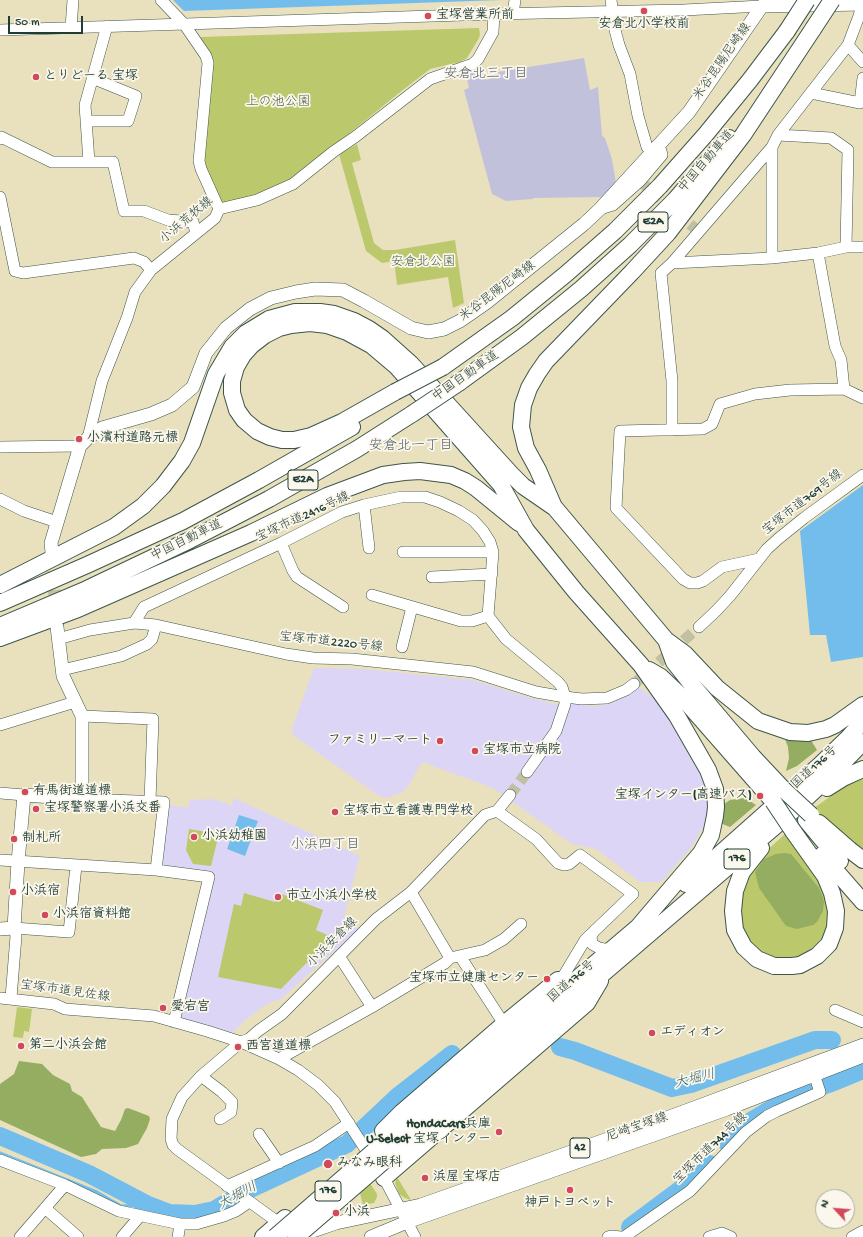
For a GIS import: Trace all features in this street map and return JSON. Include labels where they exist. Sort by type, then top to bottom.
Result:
[{"type":"highway","name":"中国自動車道","points":[[0,603],[182,521],[344,433],[397,395],[443,367],[512,318],[566,274],[615,231],[660,186],[706,134],[750,80],[787,31],[807,0]]},
{"type":"highway","name":"中国自動車道","points":[[0,626],[87,589],[263,503],[358,449],[460,382],[522,337],[581,289],[630,245],[675,200],[766,93],[813,29],[832,0]]},
{"type":"highway","points":[[555,508],[538,470],[526,448],[521,427],[523,405],[529,388],[546,361],[668,233],[743,135],[813,29]]},
{"type":"highway","points":[[0,585],[114,527],[154,496],[173,474],[192,443],[216,374],[232,347],[246,333],[258,325],[281,314],[308,311],[334,314],[354,321],[369,329],[382,338],[411,364],[511,474],[523,486],[555,508],[666,640],[685,654],[730,699],[758,721],[780,730],[798,733],[813,732],[826,729],[863,706]]},
{"type":"highway","points":[[397,395],[311,436],[294,440],[282,440],[270,437],[257,431],[244,420],[237,410],[232,393],[232,381],[236,367],[243,355],[252,345],[265,335],[291,324],[319,324],[338,328],[371,345],[397,367],[501,485],[526,530],[576,592],[641,665],[677,716],[708,770],[715,789],[716,816],[711,835],[701,853],[638,927]]},
{"type":"highway","points":[[0,638],[78,609],[251,533],[327,496],[383,475],[404,472],[420,472],[451,475],[476,488],[526,530]]},
{"type":"highway","points":[[666,640],[674,662],[748,761]]},
{"type":"highway","points":[[641,665],[661,677],[748,761],[863,886]]},
{"type":"highway","name":"国道176号","points":[[264,1237],[277,1230],[367,1140],[638,927],[820,765],[863,721]]},
{"type":"highway","name":"国道176号","points":[[295,1237],[367,1140],[606,970],[786,817],[801,819],[830,776],[863,742]]},
{"type":"highway","points":[[801,819],[843,778],[863,769]]},
{"type":"highway","points":[[778,795],[801,819],[837,873],[863,902]]},
{"type":"highway","points":[[786,817],[742,872],[735,891],[733,911],[735,930],[744,947],[757,959],[783,967],[800,965],[816,956],[823,950],[832,936],[836,919],[835,902],[801,819]]},
{"type":"highway","points":[[801,819],[863,860]]},
{"type":"highway","points":[[367,1140],[564,975],[609,950]]},
{"type":"highway","points":[[384,1178],[587,1003],[606,970]]},
{"type":"main road","points":[[765,3],[862,10]]},
{"type":"main road","name":"米谷昆陽尼崎線","points":[[84,442],[102,428],[151,414],[172,405],[194,387],[206,353],[226,328],[250,309],[271,298],[315,289],[343,290],[410,328],[428,332],[444,329],[460,321],[486,303],[584,224],[600,209],[689,112],[765,3]]},
{"type":"main road","points":[[52,552],[51,543],[57,522],[84,442]]},
{"type":"main road","points":[[0,929],[14,928],[24,795],[82,799],[82,716],[63,676],[57,633]]},
{"type":"main road","name":"尼崎宝塚線","points":[[295,1237],[336,1223],[421,1205],[656,1122],[863,1045]]},
{"type":"main road","name":"尼崎宝塚線","points":[[371,1237],[407,1222],[727,1109],[817,1082],[863,1056]]},
{"type":"street","points":[[72,0],[72,28]]},
{"type":"street","points":[[161,0],[184,24],[206,56],[208,63],[199,161],[201,169],[219,209]]},
{"type":"street","points":[[513,14],[515,0]]},
{"type":"street","points":[[611,0],[614,30],[618,45],[630,74],[638,116],[647,147],[655,149]]},
{"type":"street","points":[[0,30],[494,14],[613,12],[765,3]]},
{"type":"street","points":[[672,430],[672,381],[661,273],[772,147],[778,135],[848,45],[862,10]]},
{"type":"street","name":"小浜荒牧線","points":[[84,442],[102,381],[128,318],[136,292],[151,270],[215,218],[219,209],[257,200],[293,184],[334,152],[355,138],[430,79],[473,64],[493,32],[494,14]]},
{"type":"street","points":[[89,162],[85,105],[107,26]]},
{"type":"street","points":[[848,45],[863,62]]},
{"type":"street","points":[[86,121],[128,121],[136,96],[92,78]]},
{"type":"street","points":[[811,93],[860,102],[863,78]]},
{"type":"street","points":[[778,135],[831,138],[848,150],[846,247]]},
{"type":"street","points":[[0,139],[1,137],[52,162],[113,162],[124,211],[144,211],[168,220],[193,222],[196,233]]},
{"type":"street","points":[[772,147],[772,258]]},
{"type":"street","points":[[0,197],[15,271],[23,273],[134,258],[144,262],[151,270]]},
{"type":"street","points":[[672,262],[772,258],[818,253],[846,247],[863,247]]},
{"type":"street","points":[[818,253],[835,346],[841,360],[844,389]]},
{"type":"street","points":[[759,559],[722,567],[704,581],[697,583],[690,583],[683,579],[616,508],[620,431],[703,429],[712,424],[720,404],[754,394],[790,390],[844,389],[863,398]]},
{"type":"street","points":[[0,447],[84,442]]},
{"type":"street","name":"宝塚市道769号線","points":[[699,627],[730,596],[767,549],[790,528],[863,475]]},
{"type":"street","name":"宝塚市道2416号線","points":[[134,623],[144,607],[281,543],[342,512],[364,505],[401,497],[425,497],[440,502],[473,520],[483,531],[490,542],[493,552],[488,616]]},
{"type":"street","points":[[0,499],[24,511],[57,522]]},
{"type":"street","points":[[364,505],[369,548]]},
{"type":"street","points":[[281,543],[292,571],[297,578],[343,607]]},
{"type":"street","points":[[403,552],[493,552]]},
{"type":"street","points":[[432,577],[492,574]]},
{"type":"street","points":[[372,595],[461,621],[472,621],[488,616],[506,639],[558,682],[562,687],[565,697],[565,704],[556,731],[527,772]]},
{"type":"street","points":[[402,647],[412,607]]},
{"type":"street","points":[[57,633],[90,630],[134,623]]},
{"type":"street","name":"宝塚市道2220号線","points":[[134,623],[156,626],[286,654],[313,658],[352,658],[473,672],[536,692],[565,697],[582,699],[607,698],[626,690],[634,684]]},
{"type":"street","points":[[62,670],[120,656],[147,644],[152,639],[156,626]]},
{"type":"street","points":[[0,725],[75,702]]},
{"type":"street","points":[[82,716],[153,718],[150,801]]},
{"type":"street","points":[[0,793],[24,795]]},
{"type":"street","name":"小浜安倉線","points":[[277,1230],[247,1201],[173,1145],[171,1139],[172,1119],[178,1104],[189,1087],[201,1076],[241,1042],[249,1039],[282,1014],[376,919],[411,892],[485,815],[497,811],[510,795]]},
{"type":"street","points":[[82,799],[164,802],[156,870]]},
{"type":"street","points":[[497,811],[536,839],[558,863],[569,864],[580,856],[633,894],[585,940],[564,975]]},
{"type":"street","points":[[0,860],[156,870],[209,877],[174,1022]]},
{"type":"street","points":[[5,998],[16,936],[14,928],[68,932],[76,866]]},
{"type":"street","points":[[411,892],[455,957],[504,1024]]},
{"type":"street","points":[[279,1059],[372,1007],[455,957],[485,950],[504,939],[521,924]]},
{"type":"street","points":[[596,928],[591,936],[591,942],[599,948],[609,950]]},
{"type":"street","points":[[339,956],[372,1007]]},
{"type":"street","name":"宝塚市道見佐線","points":[[5,998],[54,1004],[65,1009],[154,1016],[241,1042],[279,1059],[298,1070],[318,1085],[335,1102],[367,1140],[384,1178],[415,1237]]},
{"type":"street","points":[[835,1010],[863,1022]]},
{"type":"street","points":[[201,1076],[222,1092],[232,1102],[231,1112],[220,1119]]},
{"type":"street","name":"宝塚市道744号線","points":[[624,1237],[690,1191],[746,1132],[767,1116],[820,1092],[817,1082]]},
{"type":"street","points":[[259,1134],[279,1163]]},
{"type":"street","points":[[230,1188],[315,1146],[367,1140]]},
{"type":"street","points":[[0,1160],[65,1185],[119,1211],[180,1224],[196,1224],[224,1216],[236,1211],[247,1201]]},
{"type":"street","points":[[20,1237],[65,1185]]},
{"type":"street","points":[[45,1208],[78,1237]]},
{"type":"street","points":[[122,1237],[140,1216]]},
{"type":"street","points":[[178,1237],[180,1224]]},
{"type":"street","points":[[852,1237],[863,1231]]},
{"type":"street","points":[[709,1237],[722,1233],[731,1237]]},
{"type":"shaded area","points":[[584,58],[590,90],[598,87],[602,136],[605,138],[612,159],[616,183],[603,197],[533,198],[506,201],[492,194],[464,90],[469,88],[466,74],[481,70],[486,80],[498,76],[498,72]]},
{"type":"shaded area","points":[[314,668],[363,669],[472,680],[555,704],[579,704],[593,706],[610,704],[631,693],[637,686],[661,703],[693,752],[712,796],[706,822],[693,845],[661,882],[640,882],[596,849],[572,844],[493,788],[422,762],[408,786],[401,793],[386,798],[376,794],[293,735],[292,728]]},
{"type":"shaded area","name":"市立小浜小学校","points":[[234,798],[360,856],[344,917],[359,929],[281,999],[267,1004],[244,1021],[232,1033],[181,1019],[179,1016],[213,871],[161,866],[170,805],[188,808],[190,800],[212,799],[232,805]]},
{"type":"green space","name":"上の池公園","points":[[479,28],[479,38],[467,58],[460,62],[430,69],[296,177],[274,189],[221,204],[204,166],[213,64],[200,37]]},
{"type":"green space","name":"安倉北公園","points":[[357,144],[361,160],[352,163],[374,243],[383,250],[395,250],[455,240],[464,303],[453,308],[448,277],[397,285],[394,261],[382,263],[366,251],[339,154]]},
{"type":"green space","points":[[809,737],[817,750],[797,766],[786,771],[789,758],[788,747],[785,739]]},
{"type":"green space","points":[[863,775],[863,854],[844,839],[814,808]]},
{"type":"green space","points":[[745,798],[756,805],[730,827],[720,823],[724,804],[730,800]]},
{"type":"green space","points":[[189,829],[219,834],[211,866],[193,864],[186,850]]},
{"type":"green space","points":[[785,834],[819,882],[830,903],[830,926],[821,946],[793,961],[774,960],[757,952],[744,939],[739,921],[745,879],[764,853]]},
{"type":"green space","points":[[776,854],[791,854],[819,888],[822,895],[824,902],[823,911],[817,922],[813,925],[797,929],[786,926],[759,888],[755,872],[764,859]]},
{"type":"green space","points":[[244,893],[275,902],[279,893],[323,910],[316,930],[332,937],[281,989],[218,977],[234,904],[241,906]]},
{"type":"green space","points":[[17,1007],[32,1009],[29,1032],[24,1031],[23,1038],[13,1037]]},
{"type":"green space","points":[[19,1061],[42,1064],[53,1075],[70,1084],[72,1091],[82,1097],[101,1127],[115,1131],[125,1109],[128,1108],[149,1116],[150,1119],[147,1128],[138,1144],[126,1148],[102,1149],[96,1154],[81,1157],[0,1120],[0,1084],[14,1074]]},
{"type":"green space","points":[[397,1177],[411,1200],[399,1194],[395,1183]]},
{"type":"green space","points":[[370,1183],[377,1194],[377,1197],[374,1203],[363,1205],[360,1193]]},
{"type":"water","points":[[173,0],[502,0],[184,11]]},
{"type":"water","points":[[863,485],[863,657],[831,662],[826,635],[810,635],[800,531]]},
{"type":"water","points":[[239,815],[258,821],[245,856],[227,849]]},
{"type":"waterway","name":"大堀川","points":[[560,1047],[575,1051],[672,1088],[691,1084],[815,1040],[832,1040]]},
{"type":"waterway","name":"大堀川","points":[[0,1136],[89,1174],[148,1205],[169,1213],[195,1214],[214,1210],[248,1190],[347,1144],[398,1096],[452,1054]]},
{"type":"waterway","points":[[728,1144],[746,1124],[791,1097],[863,1070]]},
{"type":"waterway","points":[[0,1153],[97,1192],[121,1206],[148,1205]]},
{"type":"waterway","points":[[630,1227],[697,1177],[710,1164]]},
{"type":"tunnel","points":[[640,181],[698,231]]},
{"type":"tunnel","points":[[52,552],[56,612]]},
{"type":"tunnel","points":[[634,684],[699,627]]},
{"type":"tunnel","points":[[510,795],[527,772]]},
{"type":"place","name":"安倉北小学校前","points":[[644,11]]},
{"type":"place","name":"宝塚営業所前","points":[[428,16]]},
{"type":"place","name":"とりどーる 宝塚","points":[[36,77]]},
{"type":"place","name":"小濱村道路元標","points":[[79,439]]},
{"type":"place","name":"ファミリーマート","points":[[440,741]]},
{"type":"place","name":"宝塚市立病院","points":[[475,751]]},
{"type":"place","name":"有馬街道道標","points":[[25,792]]},
{"type":"place","name":"宝塚インター(高速バス)","points":[[760,796]]},
{"type":"place","name":"宝塚警察署小浜交番","points":[[36,809]]},
{"type":"place","name":"宝塚市立看護専門学校","points":[[335,812]]},
{"type":"place","name":"小浜幼稚園","points":[[194,837]]},
{"type":"place","name":"制札所","points":[[14,839]]},
{"type":"place","name":"小浜宿","points":[[13,892]]},
{"type":"place","name":"市立小浜小学校","points":[[278,897]]},
{"type":"place","name":"小浜宿資料館","points":[[45,915]]},
{"type":"place","name":"宝塚市立健康センター","points":[[547,979]]},
{"type":"place","name":"愛宕宮","points":[[163,1008]]},
{"type":"place","name":"エディオン","points":[[652,1033]]},
{"type":"place","name":"第二小浜会館","points":[[21,1046]]},
{"type":"place","name":"西宮道道標","points":[[238,1047]]},
{"type":"place","name":"HondaCars兵庫 U-Select 宝塚インター","points":[[499,1132]]},
{"type":"place","name":"みなみ眼科","points":[[328,1164]]},
{"type":"place","name":"浜屋 宝塚店","points":[[425,1178]]},
{"type":"place","name":"神戸トヨペット","points":[[570,1190]]},
{"type":"place","name":"小浜","points":[[336,1213]]},
{"type":"district","name":"安倉北三丁目","points":[[486,75]]},
{"type":"district","name":"安倉北一丁目","points":[[411,447]]},
{"type":"district","name":"小浜四丁目","points":[[325,846]]}]
